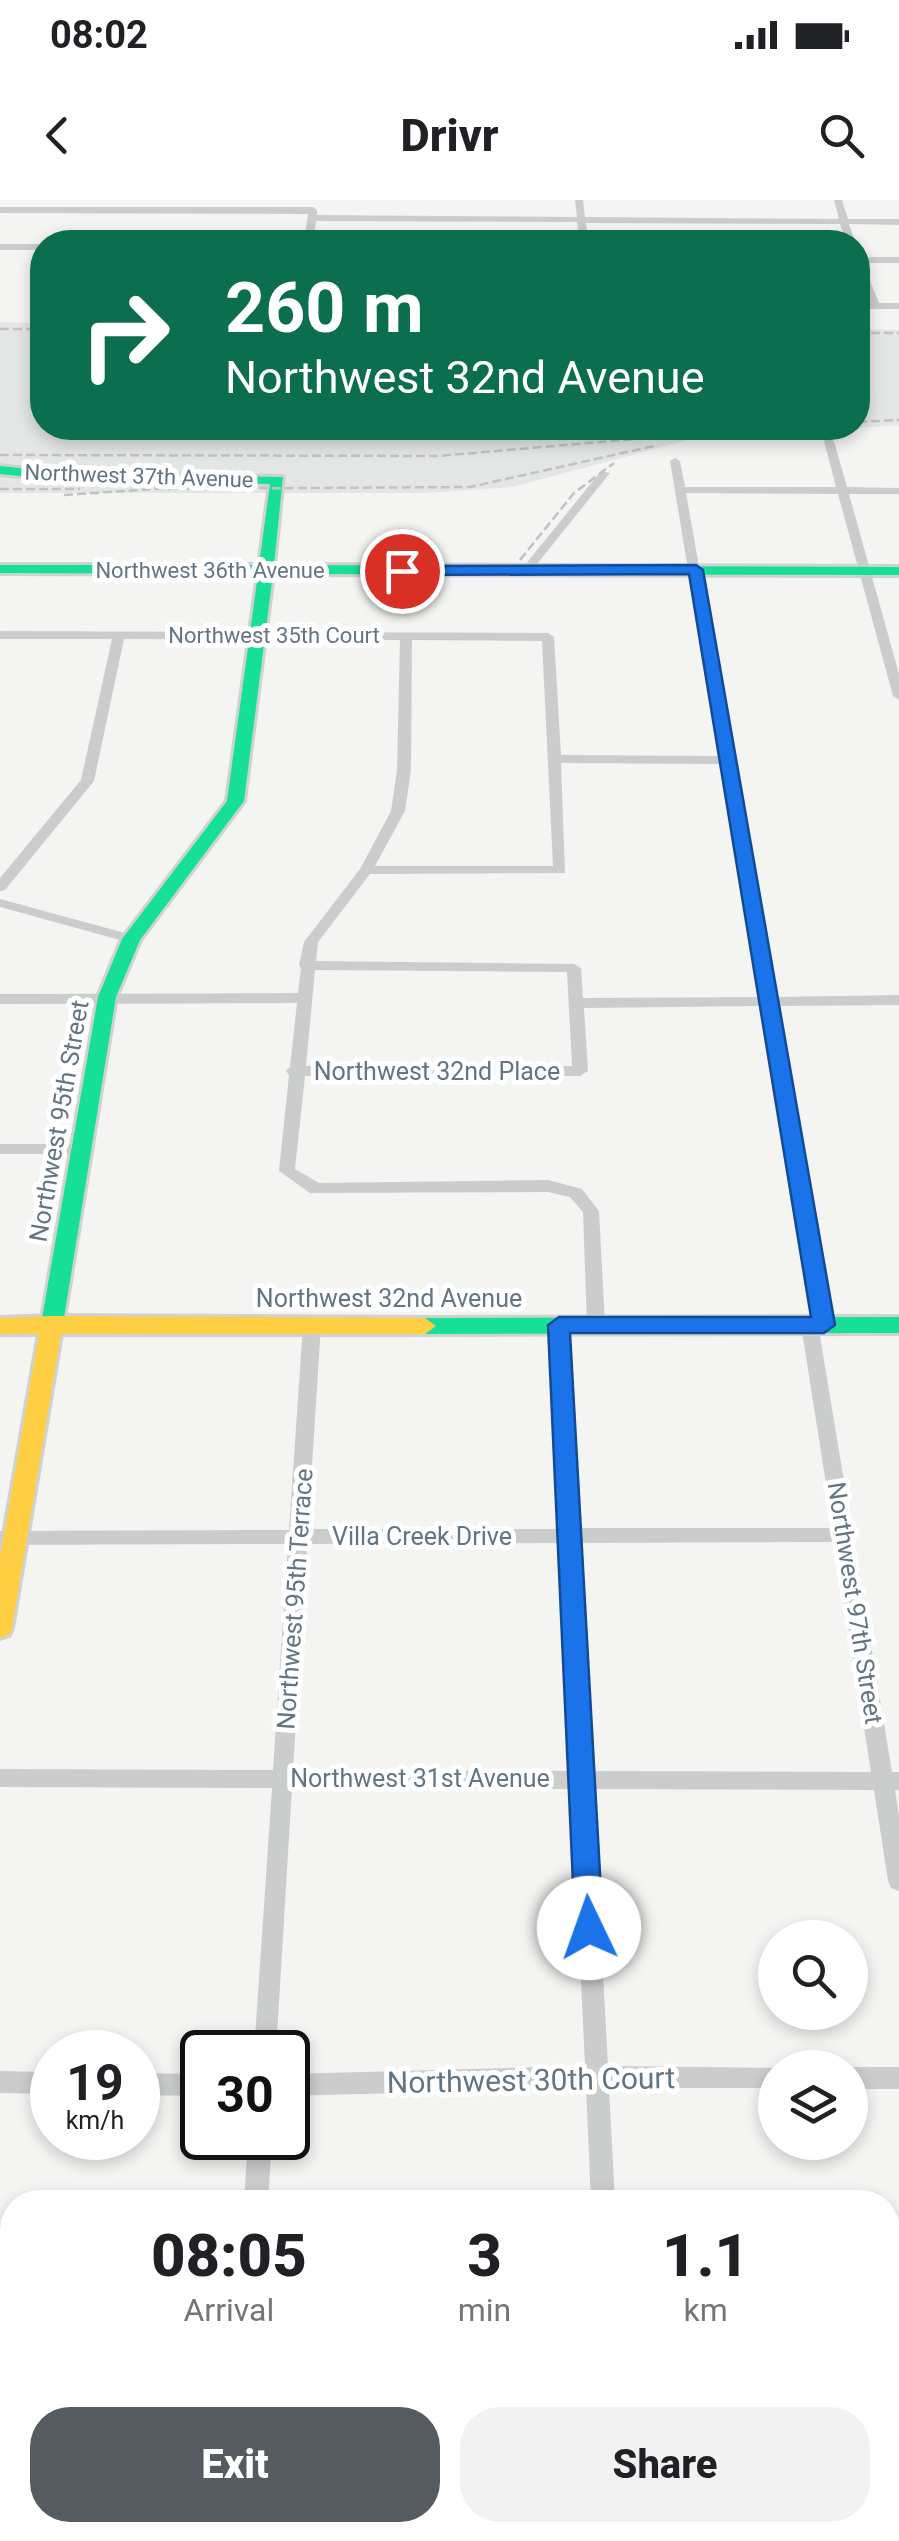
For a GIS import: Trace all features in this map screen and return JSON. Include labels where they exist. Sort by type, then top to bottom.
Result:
[{"type":"street","points":[[579,200],[582,230]]},
{"type":"street","points":[[838,200],[845,230]]},
{"type":"street","points":[[0,210],[313,210],[581,220],[899,222]]},
{"type":"street","points":[[0,246],[30,247]]},
{"type":"street","points":[[870,261],[899,260]]},
{"type":"street","points":[[870,291],[876,306]]},
{"type":"street","points":[[870,306],[899,306]]},
{"type":"street","points":[[829,441],[899,696]]},
{"type":"street","name":"Northwest 97th Street","points":[[676,461],[767,1000],[817,1325],[844,1535],[891,1780],[899,1881]]},
{"type":"street","name":"Northwest 37th Avenue","points":[[0,470],[65,478],[278,480]]},
{"type":"street","points":[[525,572],[605,473]]},
{"type":"street","name":"Northwest 95th Street","points":[[0,1628],[8,1538],[52,1326],[108,996],[130,939],[235,801],[278,480]]},
{"type":"street","points":[[681,490],[899,491]]},
{"type":"street","name":"Northwest 36th Avenue","points":[[0,569],[899,571]]},
{"type":"street","name":"Northwest 35th Court","points":[[0,636],[548,637],[556,759]]},
{"type":"street","points":[[0,886],[87,781],[119,636]]},
{"type":"street","points":[[406,636],[404,770],[398,811],[366,870],[311,942],[294,1071],[287,1171],[316,1189],[548,1186],[576,1194],[591,1211],[596,1325]]},
{"type":"street","points":[[366,870],[560,870],[556,759],[725,760]]},
{"type":"street","points":[[0,903],[130,939]]},
{"type":"street","points":[[306,965],[574,968],[577,1003],[899,1000]]},
{"type":"street","points":[[0,998],[302,998]]},
{"type":"street","name":"Northwest 32nd Place","points":[[294,1071],[580,1071],[577,1003]]},
{"type":"street","points":[[0,1149],[80,1149]]},
{"type":"street","name":"Northwest 95th Terrace","points":[[267,2030],[312,1325]]},
{"type":"street","points":[[559,1325],[602,2190]]},
{"type":"street","name":"Northwest 32nd Avenue","points":[[0,1326],[899,1325]]},
{"type":"street","name":"Villa Creek Drive","points":[[8,1538],[844,1535]]},
{"type":"street","name":"Northwest 31st Avenue","points":[[0,1778],[891,1780]]},
{"type":"street","name":"Northwest 30th Court","points":[[310,2084],[597,2076],[758,2077]]},
{"type":"street","points":[[868,2078],[899,2078]]},
{"type":"street","points":[[0,2082],[30,2083]]},
{"type":"street","points":[[257,2190],[259,2160]]},
{"type":"shaded area","points":[[0,322],[30,323],[30,440],[688,440],[512,487],[425,493],[0,493]]},
{"type":"shaded area","points":[[870,329],[899,330],[899,425],[870,427]]},
{"type":"railway","points":[[0,329],[30,329]]},
{"type":"railway","points":[[870,333],[899,333]]},
{"type":"railway","points":[[870,421],[899,420]]},
{"type":"railway","points":[[0,455],[438,456],[623,440]]},
{"type":"railway","points":[[64,495],[153,489],[470,487],[654,446]]},
{"type":"railway","points":[[520,560],[574,493],[614,463]]},
{"type":"railway","points":[[0,489],[80,489]]},
{"type":"traffic: fast","points":[[0,470],[79,478],[278,480],[235,801],[131,939],[107,997],[52,1324]]},
{"type":"traffic: fast","points":[[0,569],[899,571]]},
{"type":"traffic: fast","points":[[425,1326],[899,1325]]},
{"type":"traffic: slow","points":[[0,1628],[52,1324]]},
{"type":"traffic: slow","points":[[0,1326],[425,1326]]},
{"type":"route","points":[[402,571],[696,570],[739,845],[824,1325],[559,1325],[589,1928]]}]
